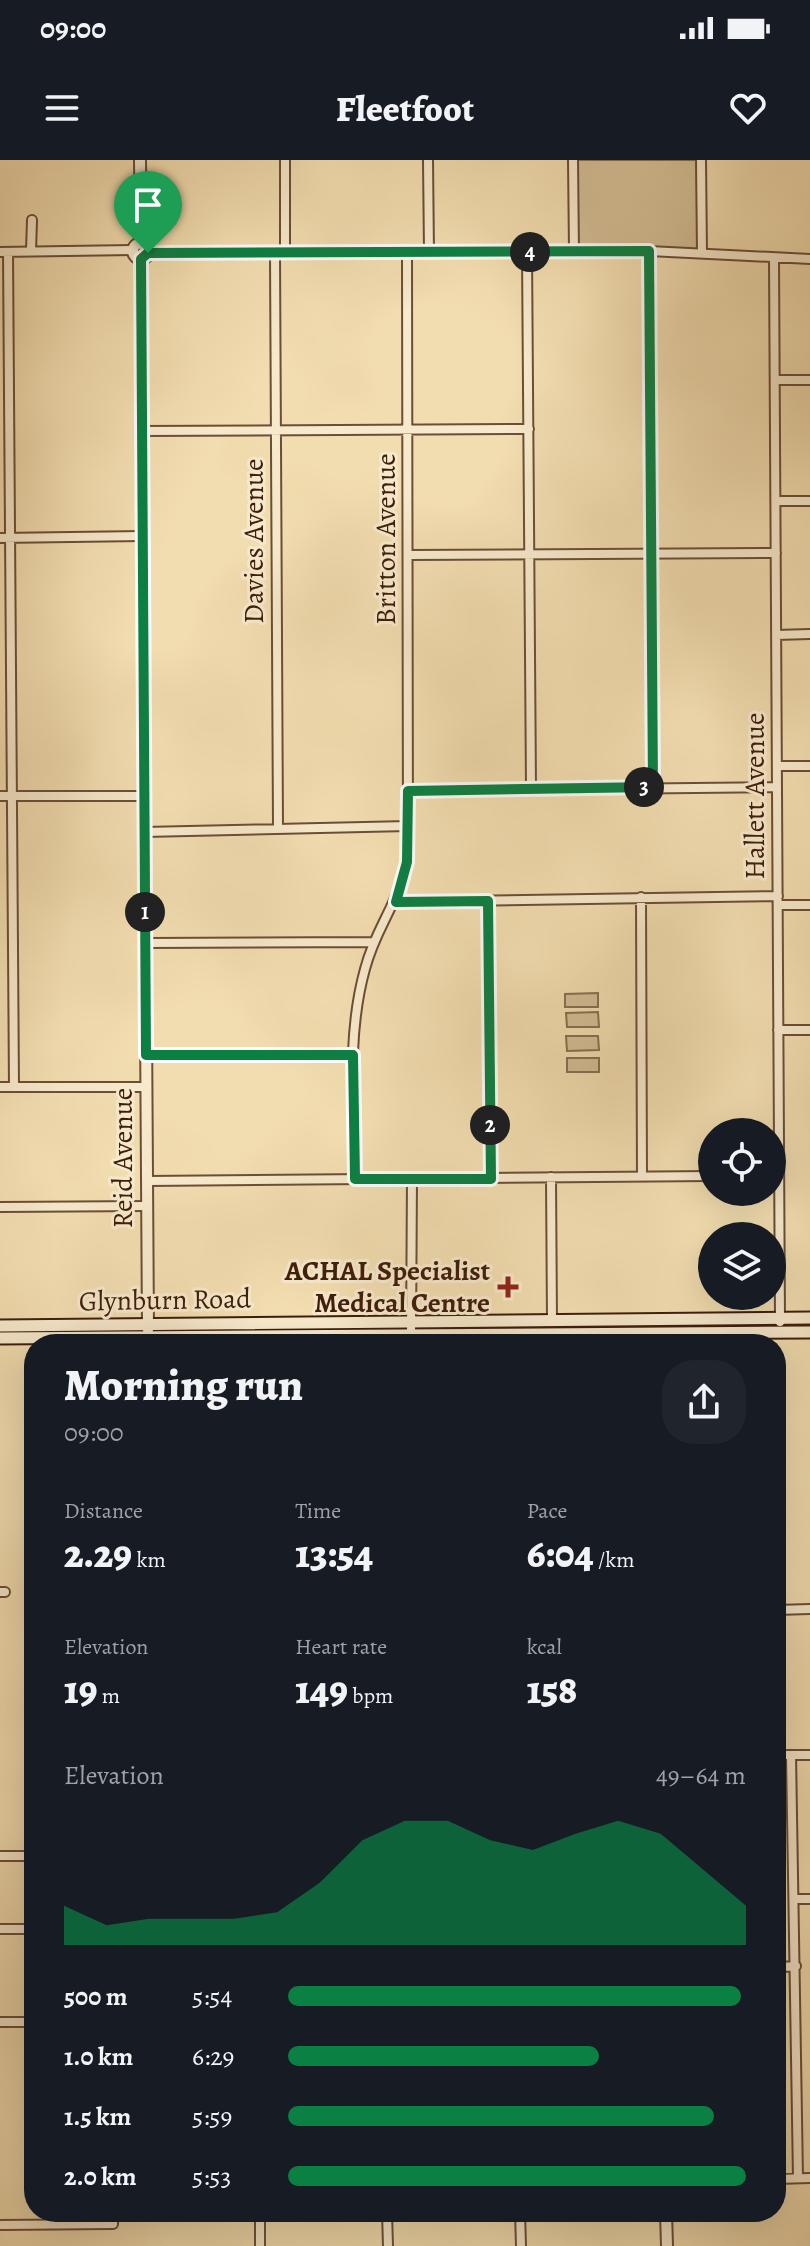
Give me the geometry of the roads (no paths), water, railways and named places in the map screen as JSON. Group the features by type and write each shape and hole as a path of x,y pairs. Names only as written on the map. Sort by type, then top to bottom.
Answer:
{"main road":[{"name":"Glynburn Road","path":"124,1334 243,1323 810,1318"},
{"name":"Glynburn Road","path":"0,1326 105,1334"},
{"name":"Glynburn Road","path":"148,1330 186,1334"},
{"name":"Glynburn Road","path":"759,1334 810,1332"},
{"name":"Glynburn Road","path":"0,1338 24,1337"}],"street":[{"name":"Reid Avenue","path":"140,160 148,1330"},
{"path":"285,160 285,253"},
{"path":"428,160 429,252"},
{"path":"573,160 574,251"},
{"path":"701,160 702,253"},
{"path":"31,251 32,220"},
{"path":"649,251 653,787"},
{"path":"14,1087 12,796 5,538 4,252 275,254 649,251 810,259"},
{"name":"Britton Avenue","path":"355,1179 353,1055 359,994 374,942 396,902 407,862 407,252"},
{"path":"527,252 531,789"},
{"name":"Davies Avenue","path":"275,254 278,828"},
{"name":"Hallett Avenue","path":"774,259 776,1118"},
{"path":"775,380 810,380"},
{"path":"141,431 529,429"},
{"path":"776,501 810,501"},
{"path":"5,538 142,536"},
{"path":"408,555 776,553"},
{"path":"776,635 810,634"},
{"path":"777,766 810,766"},
{"path":"408,791 777,787"},
{"path":"0,796 144,796"},
{"path":"144,832 408,826"},
{"path":"641,897 642,1176"},
{"path":"396,902 641,897 778,901 810,905"},
{"path":"488,901 491,1179"},
{"path":"146,943 374,942"},
{"path":"778,1030 810,1030"},
{"path":"146,1055 353,1055"},
{"path":"0,1087 146,1087"},
{"path":"147,1181 698,1176"},
{"path":"551,1177 552,1321"},
{"path":"411,1334 412,1179"},
{"path":"0,1207 147,1206"},
{"name":"Hallett Avenue","path":"776,1206 780,1333"},
{"path":"656,1319 656,1334"},
{"path":"377,1322 378,1334"},
{"path":"243,1323 243,1334"},
{"path":"786,1610 810,1609"},
{"path":"786,1755 810,1755"},
{"path":"791,1755 798,2178"},
{"path":"0,1856 24,1856"},
{"path":"794,1899 810,1899"},
{"path":"0,1929 24,1929"},
{"path":"786,1966 796,1966"},
{"path":"0,2022 24,2022"},
{"path":"798,2037 810,2037"},
{"path":"786,2179 810,2178"},
{"path":"0,2225 113,2222"},
{"path":"260,2222 260,2246"},
{"path":"387,2222 388,2246"},
{"path":"520,2222 521,2246"},
{"path":"666,2222 667,2246"}],"place":[{"name":"ACHAL Specialist Medical Centre","path":"508,1287"}]}
